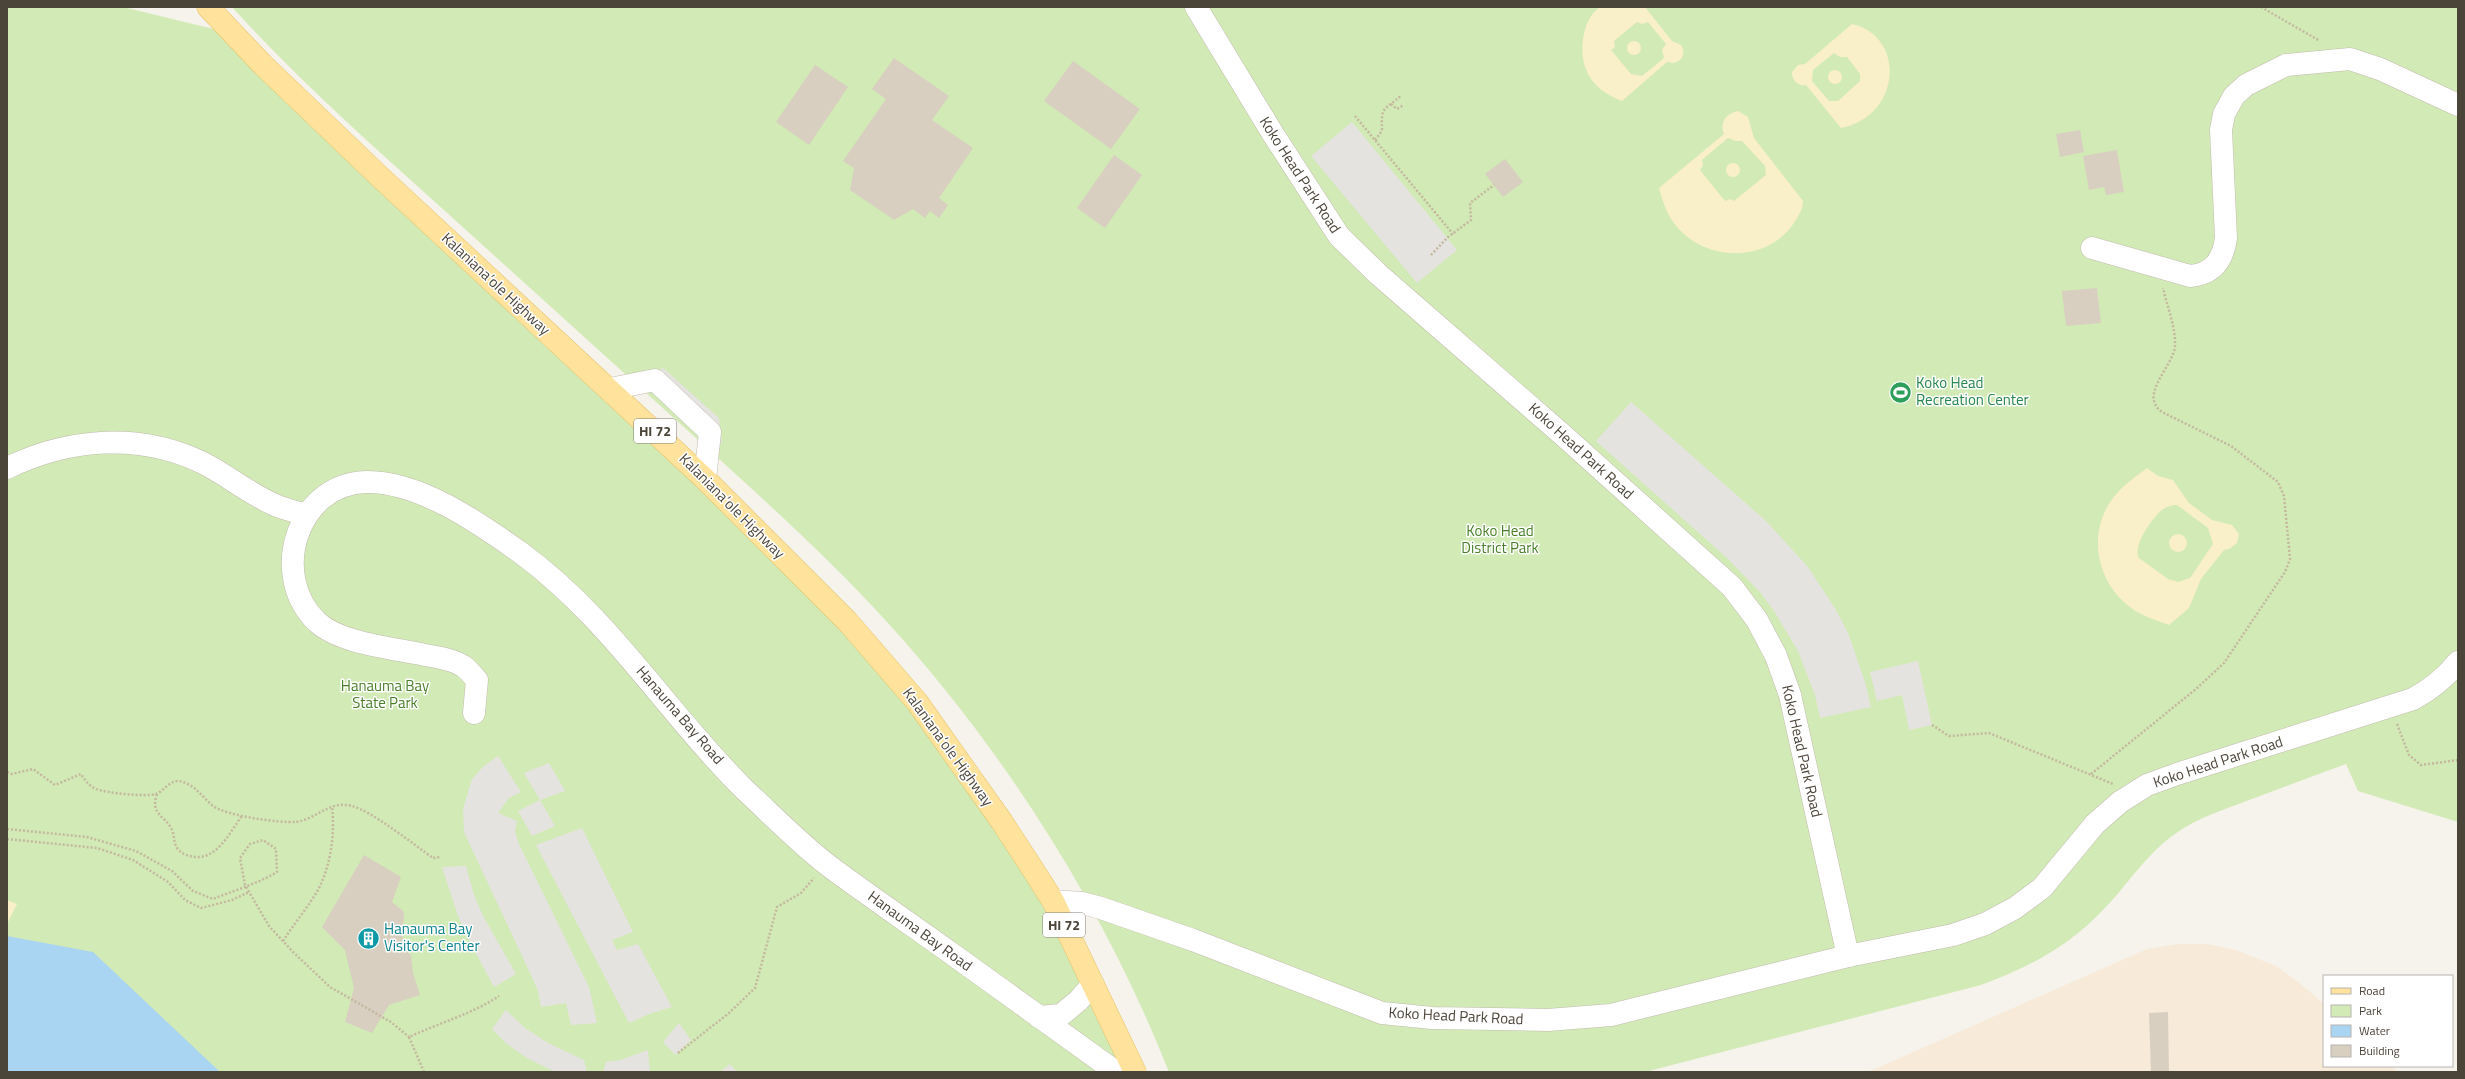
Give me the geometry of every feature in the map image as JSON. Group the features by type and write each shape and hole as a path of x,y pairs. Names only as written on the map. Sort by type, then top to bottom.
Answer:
{"main road":[{"name":"Kalaniana’ole Highway","path":"208,7 262,64 379,176 610,389 705,479 847,621 917,702 1002,822 1053,902 1094,984 1135,1072"}],"lane":[{"name":"Koko Head Park Road","path":"1196,7 1273,134 1339,236 1378,274 1564,436 1732,587 1757,620 1776,656 1790,695 1848,956"},
{"path":"2092,248 2190,276 2196,276 2210,270 2221,259 2226,238 2221,130 2228,104 2246,85 2286,65 2350,59 2380,69 2458,105"},
{"path":"610,389 655,380 710,432 705,479"},
{"path":"7,468 43,452 78,444 114,442 150,446 201,462 279,507 306,515"},
{"name":"Hanauma Bay Road","path":"474,713 477,680 463,666 442,658 363,642 332,632 317,622 301,597 292,568 296,538 306,515 314,505 335,490 353,484 379,483 412,489 483,528 521,553 557,582 590,613 698,739 744,789 826,864 1116,1072"},
{"name":"Koko Head Park Road","path":"1053,902 1077,902 1101,908 1193,940 1373,1010 1421,1018 1548,1020 1611,1015 1848,956 1953,934 2000,917 2042,888 2095,824 2133,793 2172,776 2391,707 2429,691 2458,662"},
{"path":"1039,1017 1061,1015 1078,1001 1094,984"}],"path":[{"path":"2261,7 2323,43"},
{"path":"1375,140 1382,131 1381,115 1402,95"},
{"path":"1391,104 1397,109 1404,105"},
{"path":"1355,116 1453,234"},
{"path":"1430,255 1471,220 1470,203 1494,184"},
{"path":"2091,774 2196,690 2224,662 2288,567 2290,559 2284,496 2278,482 2231,446 2162,412 2155,404 2153,392 2171,362 2175,344 2158,268"},
{"path":"2391,707 2409,755 2420,765 2458,760"},
{"path":"1932,725 1949,736 1989,733 2091,774 2133,793"},
{"path":"7,772 12,774 33,769 55,785 81,774 87,783 96,789 147,796 157,794 174,782 180,781 194,788 213,805 225,812 242,816 296,822 332,806 353,806 364,811 433,858 440,857"},
{"path":"157,794 155,799 158,814 171,827 177,848 184,854 198,858 214,852 242,816"},
{"path":"283,941 318,890 331,854 334,824 332,806"},
{"path":"7,829 87,838 136,851 172,871 193,891 213,899 245,885 259,883 277,872 276,849 263,840 250,844 240,858 245,885 269,926 330,987 391,1022 409,1037 424,1072"},
{"path":"7,839 97,848 133,860 168,882 185,900 201,908 232,900 249,892"},
{"path":"678,1053 729,1013 755,988 777,907 801,893 826,864"},
{"path":"409,1037 442,1021 482,1008 499,996"}],"shaded area":[{"path":"1352,122 1457,250 1417,283 1311,156"},
{"path":"662,367 719,418 722,444 655,380"},
{"path":"1631,402 1766,521 1808,567 1836,610 1848,633 1865,682 1871,707 1820,718 1815,695 1798,651 1774,611 1760,592 1727,558 1596,441"},
{"path":"1918,661 1932,725 1909,730 1902,695 1877,701 1870,672"},
{"path":"498,756 521,792 509,798 498,813 517,821 515,831 518,842 589,987 597,1023 571,1025 566,1003 541,1007 538,991 531,975 464,832 463,809 472,779 484,766"},
{"path":"549,763 565,791 540,800 524,773"},
{"path":"540,800 555,826 532,836 518,811"},
{"path":"582,828 633,932 612,940 617,950 638,944 672,1007 649,1014 629,1023 536,845"},
{"path":"466,866 474,895 483,916 516,974 494,987 458,916 442,867"},
{"path":"2177,944 2207,944 2236,950 2278,967 2323,1003 2323,1067 2392,1067 2398,1072 1868,1072 2147,949"},
{"path":"506,1010 525,1028 548,1043 584,1060 587,1072 555,1072 527,1058 507,1044 492,1029"},
{"path":"679,1023 691,1040 675,1055 663,1042"},
{"path":"648,1050 650,1072 603,1072 606,1062 620,1060"},
{"path":"730,1064 737,1072 720,1072"}],"green space":[{"name":"Hanauma Bay State Park","path":"7,7 123,7 234,34 847,621 1002,822 1135,1072 7,1072"},
{"name":"Koko Head District Park","path":"232,7 2458,7 2458,822 2358,791 2346,764 2220,811 2183,828 2154,851 2089,924 2061,946 2014,972 1981,985 1645,1072 1169,1072 1143,1011 1114,951 1083,892 1048,835 1012,779 973,725 888,623 818,551 770,506 336,112 257,34"}],"sand":[{"path":"1600,7 1645,7 1672,41 1681,45 1683,56 1680,60 1674,63 1667,62 1622,101 1612,96 1603,91 1590,78 1583,60 1582,50 1585,30 1590,17","holes":["1637,22 1642,24 1648,22 1666,44 1662,50 1664,58 1642,76 1631,74 1611,50 1615,47 1614,41"]},
{"path":"1852,24 1870,31 1882,44 1888,59 1890,76 1886,93 1876,108 1861,121 1841,128 1806,85 1800,85 1794,80 1792,72 1798,65 1805,64","holes":["1834,53 1840,57 1847,57 1860,74 1860,81 1838,101 1829,101 1812,81 1813,70"]},
{"path":"1631,41 1637,41 1641,45 1641,51 1637,55 1631,55 1627,51 1627,45"},
{"path":"1832,70 1838,70 1842,74 1842,80 1838,84 1832,84 1828,80 1828,74"},
{"path":"1738,111 1748,117 1754,138 1803,201 1799,215 1782,236 1769,245 1753,251 1737,253 1720,252 1704,247 1690,239 1677,227 1671,218 1664,204 1659,188 1724,134 1723,122 1727,116","holes":["1728,138 1736,141 1742,141 1765,166 1766,175 1734,201 1730,199 1725,201 1700,170 1703,165 1702,160"]},
{"path":"1730,163 1736,163 1740,167 1740,173 1736,177 1730,177 1726,173 1726,167"},
{"path":"2147,468 2158,476 2173,480 2189,503 2212,520 2232,525 2239,534 2237,543 2229,549 2224,550 2201,579 2189,608 2169,625 2139,613 2118,597 2109,584 2099,556 2098,541 2100,526 2105,511 2120,490","holes":["2177,505 2208,528 2213,544 2190,578 2178,582 2168,579 2139,558 2138,546 2144,532 2158,514 2167,507"]},
{"path":"2178,534 2184,537 2187,543 2184,549 2178,552 2172,549 2169,543 2172,537"},
{"path":"7,900 17,904 7,924"}],"water":[{"path":"7,936 93,952 220,1072 7,1072"}],"building":[{"path":"894,58 949,96 932,120 973,148 939,198 948,205 939,218 930,211 925,218 913,209 894,220 850,190 854,168 843,161 886,99 872,89"},
{"path":"1073,61 1140,109 1111,149 1044,101"},
{"path":"815,65 848,87 809,145 776,122"},
{"path":"2080,130 2084,152 2060,157 2056,134"},
{"path":"2117,150 2124,192 2106,195 2104,187 2089,190 2083,156"},
{"path":"1114,155 1142,175 1105,228 1077,208"},
{"path":"1505,159 1523,182 1503,197 1485,174"},
{"path":"2097,288 2101,323 2066,326 2062,291"},
{"name":"Hanauma Bay Visitor's Center","path":"364,855 401,877 392,902 404,912 402,948 411,955 413,973 420,995 389,1005 372,1033 345,1022 354,988 345,950 322,927"},
{"path":"2168,1012 2169,1072 2151,1072 2149,1013"}],"place":[{"name":"Koko Head Recreation Center","path":"1901,392"},
{"name":"Hanauma Bay Visitor's Center","path":"368,938"}]}
